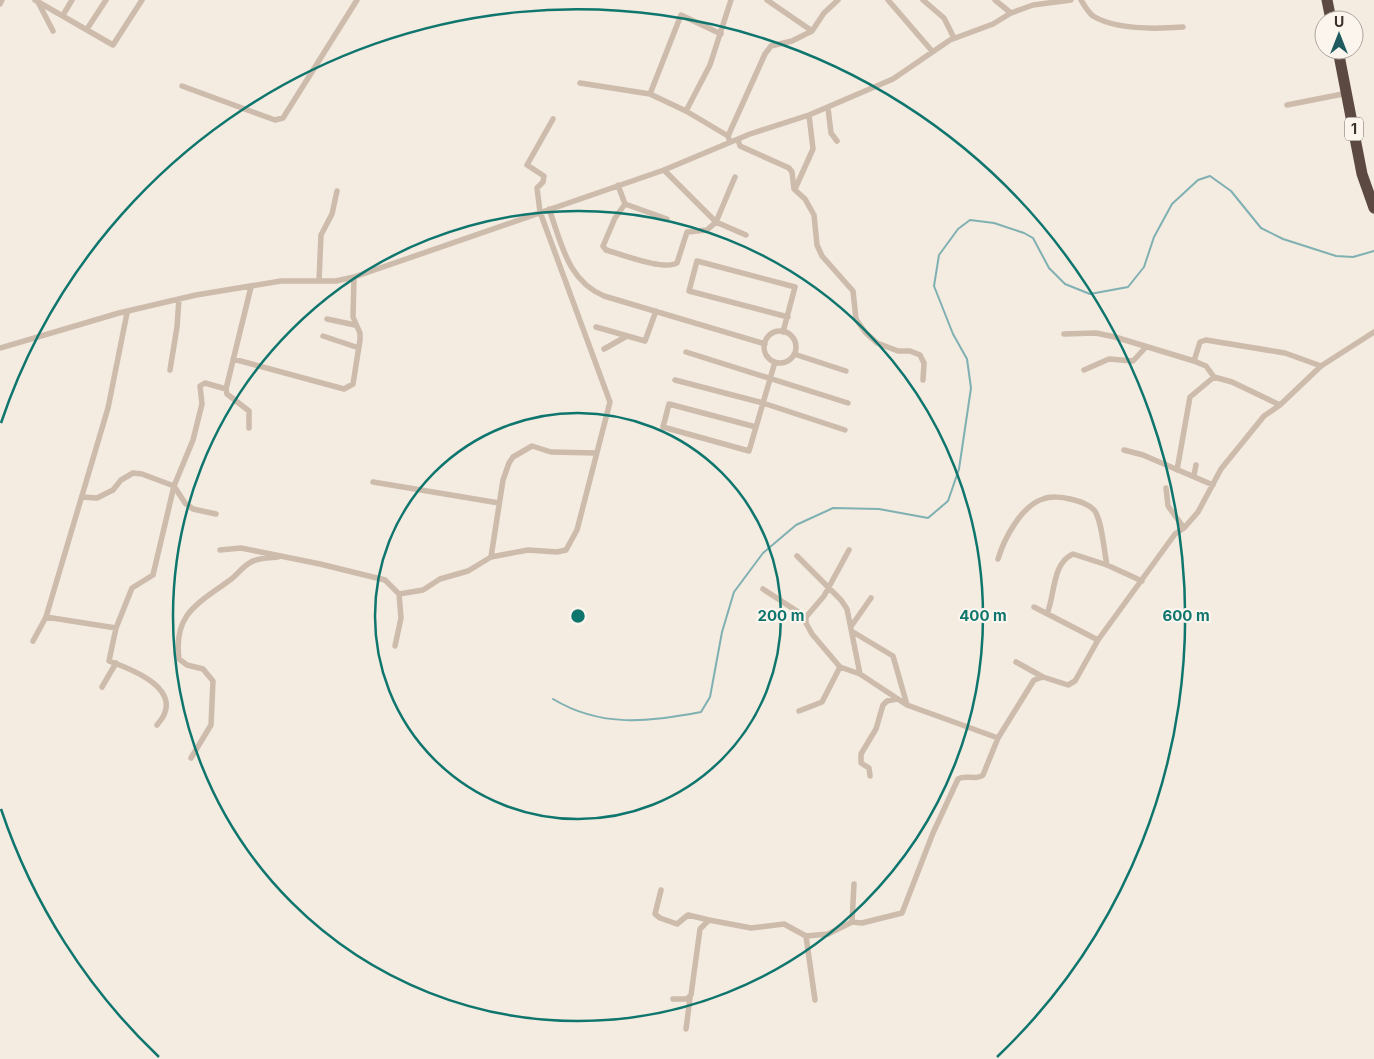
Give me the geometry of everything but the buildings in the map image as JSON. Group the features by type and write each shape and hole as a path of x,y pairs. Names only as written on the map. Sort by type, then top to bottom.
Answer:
{"highway":[{"name":"1","path":"1340,60 1362,174 1374,208"}],"street":[{"path":"0,4 2,0"},
{"path":"37,0 112,45 116,44 142,0"},
{"path":"37,0 53,31"},
{"path":"63,15 72,0"},
{"path":"88,29 106,0"},
{"path":"182,86 275,120 283,118 357,0"},
{"path":"686,111 710,65 731,0"},
{"path":"767,0 812,31"},
{"path":"728,136 765,54 771,46 792,41 812,31 824,13 838,0"},
{"path":"888,0 932,51"},
{"path":"923,0 944,18 954,38"},
{"path":"995,0 1011,13"},
{"path":"0,348 179,299 281,281 319,281 354,277 549,208 664,170 750,134 828,108 893,79 954,38 993,24 1011,13 1033,5 1071,0"},
{"path":"1081,0 1091,15 1109,23 1157,29 1183,27"},
{"path":"650,94 681,15 721,34"},
{"path":"580,83 650,94 686,111 728,136 731,142"},
{"path":"1286,105 1348,93"},
{"path":"828,108 831,133 836,141"},
{"path":"794,190 813,149 809,115"},
{"path":"399,594 423,590 440,579 468,571 491,557 528,550 557,552 566,550 573,542 580,522 610,402 540,212 537,188 544,176 529,168 527,161 553,119"},
{"path":"738,140 740,146 788,168 792,172 794,190 805,198 814,215 818,245 822,256 853,291 856,319 877,343 898,352 910,352 920,355 924,363 923,380"},
{"path":"664,170 716,222 746,235"},
{"path":"618,185 624,204 612,224 603,246 606,250 660,264 677,262 687,232 707,230 716,222 735,177"},
{"path":"319,281 320,239 332,214 338,191"},
{"path":"624,204 668,219"},
{"path":"549,208 568,260 579,279 589,290 765,344"},
{"path":"784,332 788,317 796,287 697,261 689,291 788,317"},
{"path":"234,358 344,389 353,384 360,333 355,325 354,277"},
{"path":"249,428 249,411 227,394 226,389 251,287"},
{"path":"170,370 177,328 179,299"},
{"path":"596,327 645,341 656,311"},
{"path":"33,641 46,616 108,408 127,313"},
{"path":"327,319 355,325"},
{"path":"784,332 794,340 794,354 787,362 775,362 766,355 765,344 773,333 784,332"},
{"path":"1016,662 1043,677 1062,684 1072,684 1098,640 1175,534 1184,528 1198,512 1222,469 1248,433 1264,416 1280,405 1321,366 1374,332"},
{"path":"1064,334 1096,333 1194,361 1206,366 1214,377 1232,382 1280,405"},
{"path":"323,336 359,348"},
{"path":"604,349 627,336"},
{"path":"1194,361 1200,342 1206,340 1285,353 1321,366"},
{"path":"1084,370 1109,359 1133,361 1146,347"},
{"path":"686,352 848,403"},
{"path":"794,354 846,371"},
{"path":"756,427 669,404 663,427 749,451 775,362"},
{"path":"1177,470 1190,397 1214,377"},
{"path":"675,380 763,404 845,430"},
{"path":"157,725 166,716 166,700 163,692 138,672 109,661 116,628 132,588 152,575 174,486 193,440 202,404 200,386 205,383 226,389"},
{"path":"491,557 499,503 509,463 513,457 532,446 551,452 596,453"},
{"path":"1124,450 1144,455 1177,470 1194,475 1213,485"},
{"path":"1194,475 1196,465"},
{"path":"82,497 97,498 114,490 122,480 133,473 142,474 174,486 185,503 193,509 216,514"},
{"path":"372,482 499,503"},
{"path":"1166,488 1168,506 1184,528"},
{"path":"998,559 1002,548 1031,506 1043,498 1062,497 1082,501 1094,510 1100,522 1103,552 1107,565"},
{"path":"220,550 241,548 385,580 399,594 401,618 395,646"},
{"path":"806,616 813,611 830,588 849,550"},
{"path":"1048,614 1053,600 1054,585 1065,559 1073,554 1107,565 1142,581"},
{"path":"191,758 211,725 213,681 203,668 187,665 179,659 178,641 185,616 199,600 231,580 251,561 282,556"},
{"path":"797,556 830,588 847,609 852,625 860,674"},
{"path":"763,589 806,616"},
{"path":"852,625 871,598"},
{"path":"1034,607 1098,640"},
{"path":"46,616 116,628"},
{"path":"806,616 806,623 812,634 840,667 860,674 907,705 998,738"},
{"path":"853,632 893,656 907,705"},
{"path":"102,687 116,663"},
{"path":"799,711 822,702 840,667"},
{"path":"661,890 655,914 660,918 677,924 685,916 692,914 709,920 751,928 784,924 806,936 828,934 852,922 873,921 899,915 904,911 924,856 958,779 964,777 979,778 983,775 998,738 1033,681 1043,677"},
{"path":"870,776 869,768 861,763 861,754 876,730 883,705 887,701 897,699"},
{"path":"852,922 854,884"},
{"path":"686,1029 700,929 709,920"},
{"path":"806,936 815,1000"},
{"path":"672,999 690,998"}],"waterway":[{"path":"553,699 589,715 626,720 663,718 701,712 710,697 722,632 734,592 763,553 796,525 833,508 879,509 928,518 948,501 959,469 971,388 967,359 953,334 934,286 939,255 958,229 970,220 994,223 1033,238 1049,268 1065,284 1090,294 1128,287 1144,267 1154,237 1172,204 1198,180 1210,176 1231,191 1261,228 1283,239 1336,256 1353,257 1374,251"}]}
